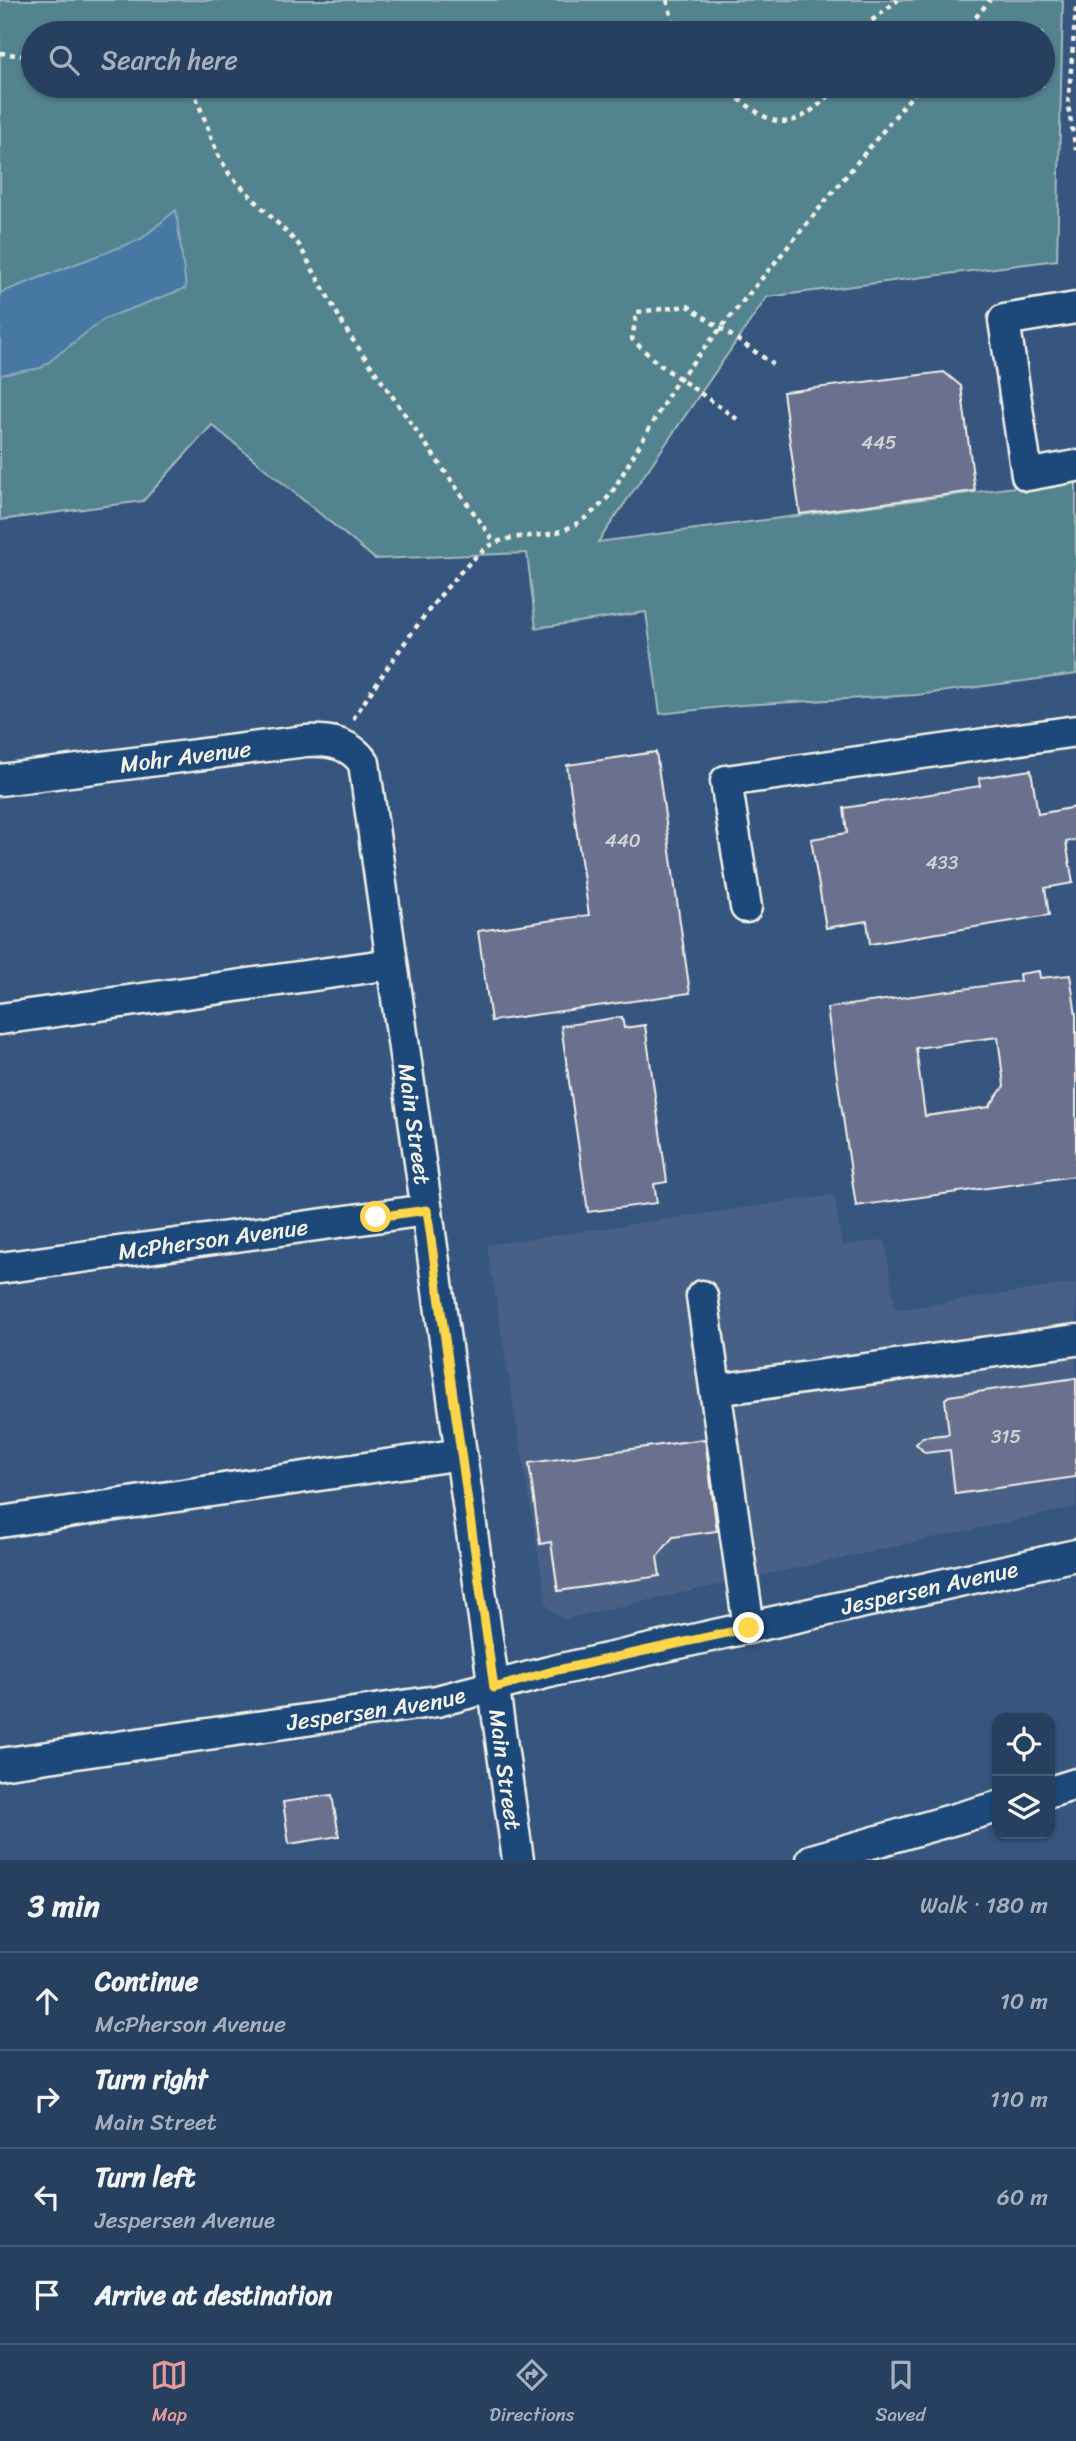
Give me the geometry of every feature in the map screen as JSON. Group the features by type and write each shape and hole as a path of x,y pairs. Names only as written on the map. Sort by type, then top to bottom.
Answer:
{"street":[{"path":"1076,308 1004,320 1027,475 1076,466"},
{"path":"746,907 726,780 1076,731"},
{"name":"Mohr Avenue","path":"0,780 306,741 337,743"},
{"name":"Main Street","path":"337,743 356,753 364,763 518,1860"},
{"path":"0,1019 392,964"},
{"name":"McPherson Avenue","path":"0,1268 427,1210"},
{"path":"702,1296 749,1628"},
{"path":"716,1390 1076,1340"},
{"path":"0,1522 461,1454"},
{"name":"Jespersen Avenue","path":"0,1764 437,1701 553,1671 1076,1555"},
{"path":"1055,1790 1076,1784"},
{"path":"812,1860 992,1808"}],"path":[{"path":"667,0 673,21"},
{"path":"871,21 898,0"},
{"path":"973,21 990,0"},
{"path":"1076,8 1068,106 1076,150"},
{"path":"0,53 21,56"},
{"path":"196,98 218,155 230,175 299,245 348,333 495,543"},
{"path":"738,98 757,113 782,124 804,117 825,98"},
{"path":"337,743 384,671 457,577 495,543 568,528 601,505 680,379 910,98"},
{"path":"737,419 680,379 632,339 637,312 688,306 773,364"}],"shaded area":[{"path":"176,210 186,288 104,319 41,368 0,375 0,293 141,239"},
{"path":"834,1195 842,1246 885,1240 895,1310 1076,1283 1076,1507 563,1619 547,1606 487,1245"}],"green space":[{"path":"0,0 1063,0 1057,260 767,297 598,542 1076,479 1076,674 917,695 741,705 660,714 646,612 536,628 527,553 375,559 212,425 143,501 0,520"}],"building":[{"path":"944,372 961,386 975,491 800,514 783,392"},
{"path":"656,752 690,993 491,1021 478,931 589,915 567,765"},
{"path":"1031,770 1038,814 1076,807 1076,840 1066,842 1073,883 1045,888 1049,915 870,944 867,921 826,928 811,839 847,833 844,808 980,786 979,778"},
{"path":"1039,971 1040,978 1070,975 1076,1015 1076,1176 856,1206 827,1008 1020,981 1019,974","holes":["998,1037 1004,1086 989,1107 925,1116 916,1048"]},
{"path":"622,1017 624,1028 645,1025 667,1182 654,1184 657,1203 588,1212 561,1026"},
{"path":"1076,1378 1076,1477 955,1494 950,1450 925,1453 916,1444 923,1437 949,1434 945,1399 949,1396"},
{"path":"705,1439 717,1531 673,1537 657,1557 660,1576 558,1591 551,1542 540,1544 529,1463"},
{"path":"332,1795 339,1836 289,1844 283,1802"}],"route":[{"path":"376,1217 427,1210 494,1688 553,1671 749,1628"}]}
